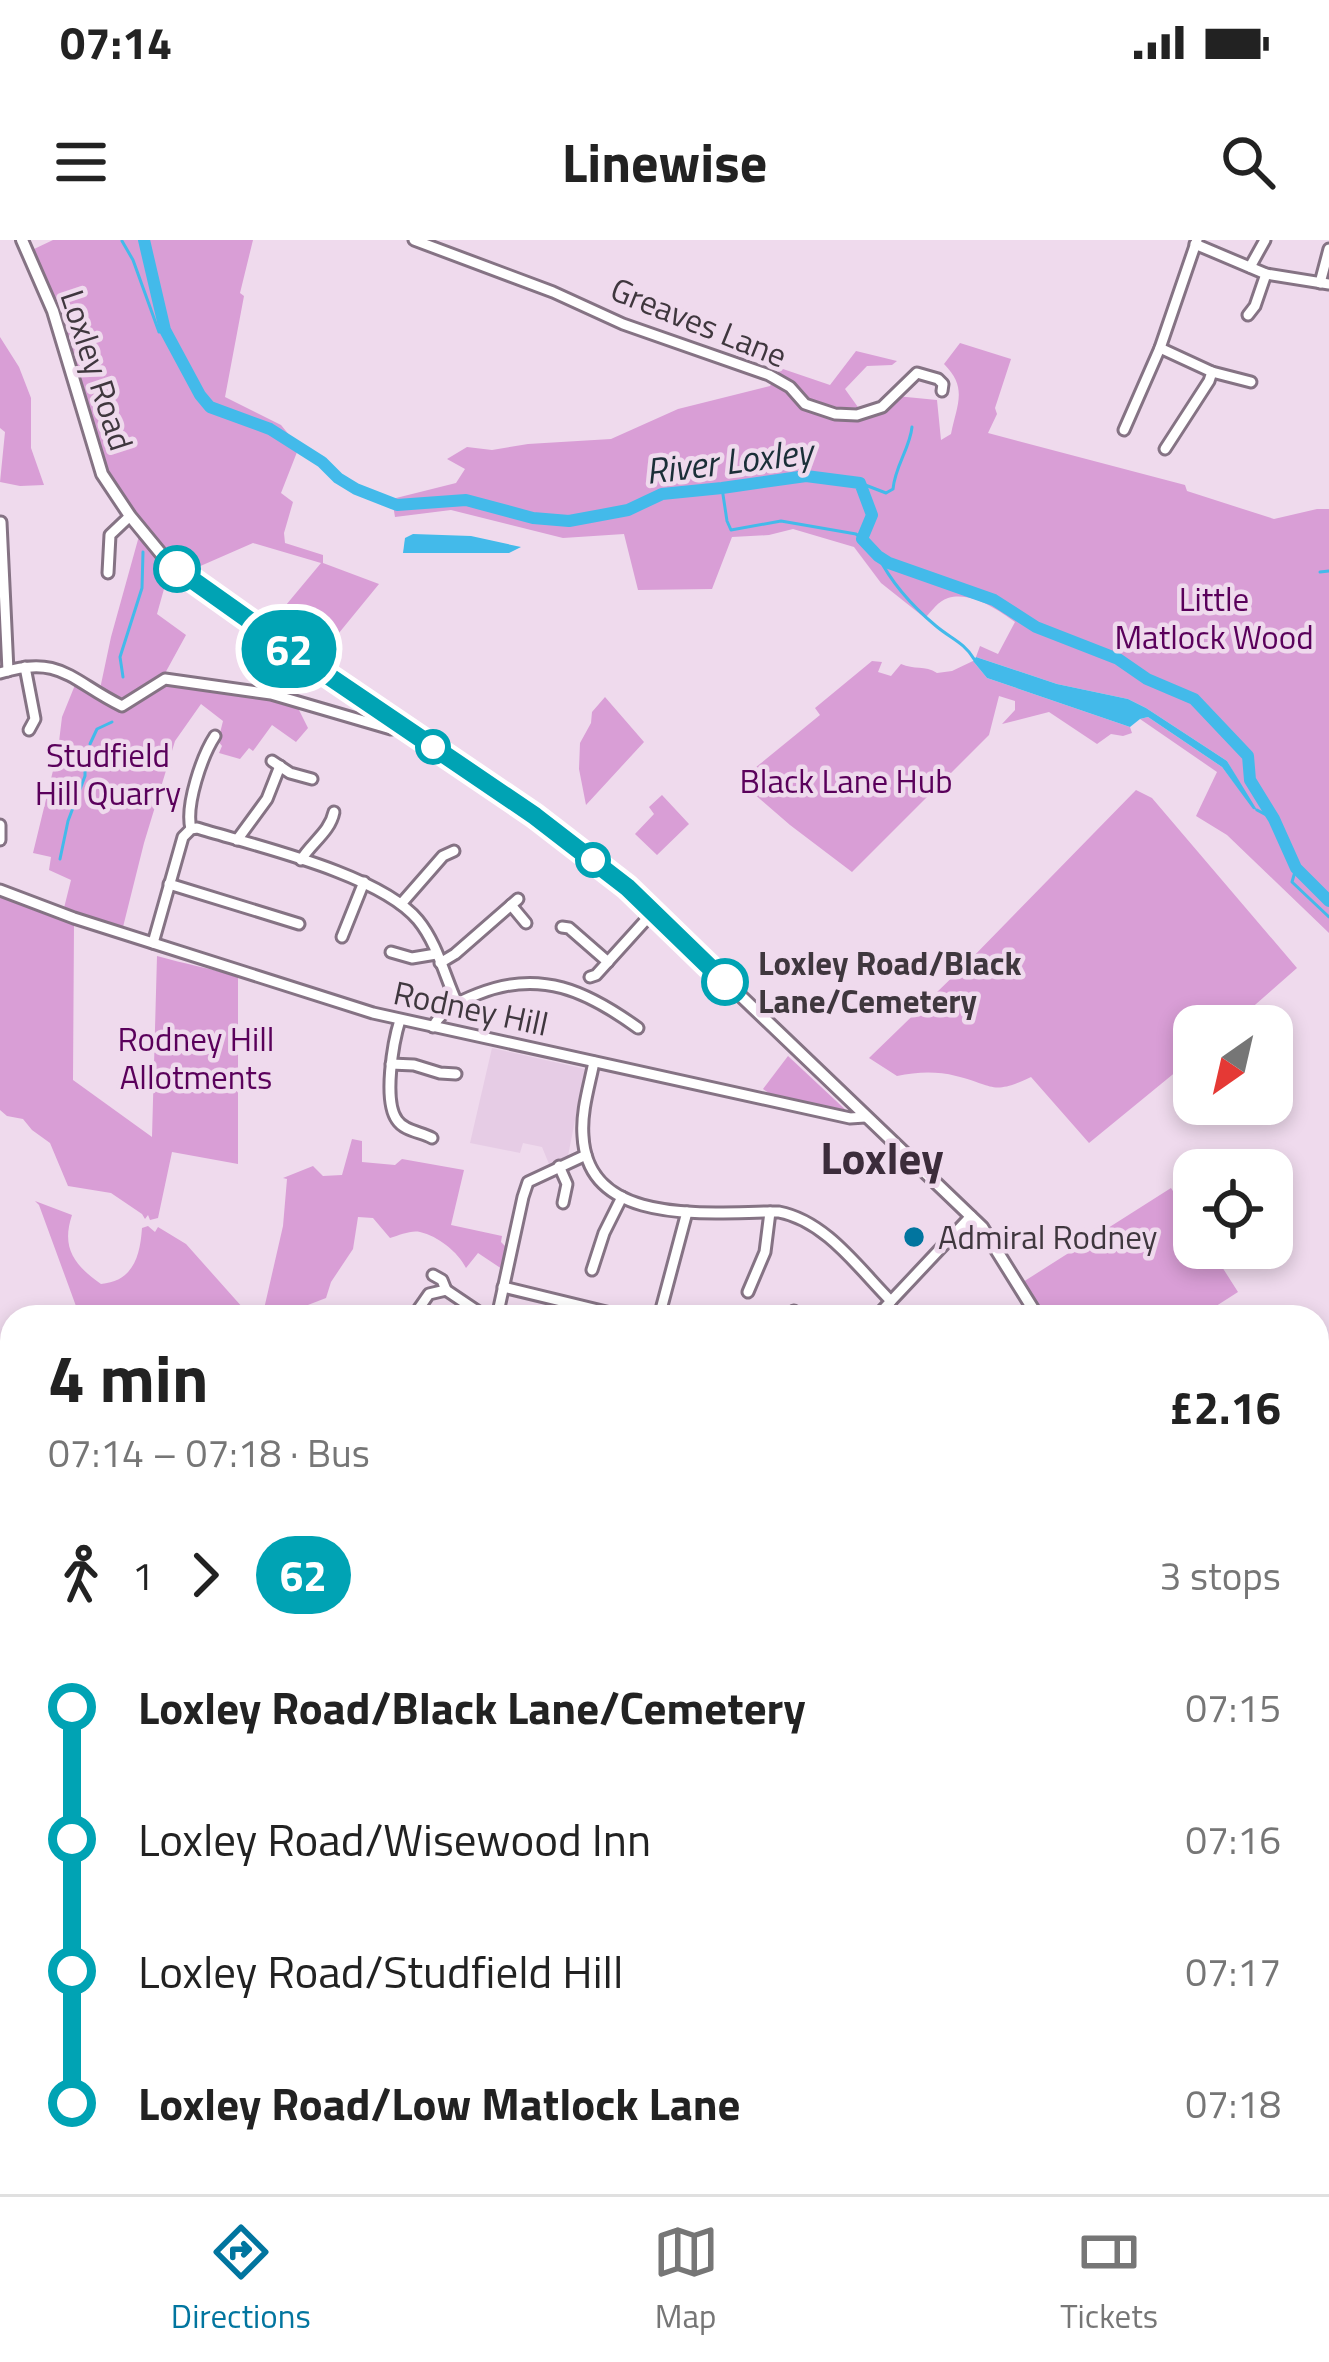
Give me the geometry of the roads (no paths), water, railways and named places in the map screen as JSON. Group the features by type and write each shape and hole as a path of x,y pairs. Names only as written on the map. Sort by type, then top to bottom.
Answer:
{"main road":[{"name":"Loxley Road","path":"22,240 53,311 102,474 167,561 535,816 627,887 971,1216 992,1240 1031,1305"}],"street":[{"name":"Greaves Lane","path":"414,240 553,292 623,325 769,374 805,404 836,414 857,416 882,407 917,374 938,379 942,391"},
{"path":"1250,267 1265,240"},
{"path":"1124,430 1160,348 1196,242 1266,274 1325,284 1329,249"},
{"path":"1248,315 1266,274"},
{"path":"1160,348 1212,372 1251,382"},
{"path":"1166,449 1212,372"},
{"path":"108,573 110,535 130,516"},
{"path":"1,522 4,672 52,667 122,706 165,679 271,694 391,728 404,727"},
{"path":"25,667 34,712 29,730"},
{"path":"191,829 189,811 214,742"},
{"path":"237,840 267,799 276,764 311,779"},
{"path":"301,860 331,823 334,812"},
{"path":"0,825 0,840"},
{"path":"191,829 364,882 401,904 423,926 458,1003"},
{"path":"153,943 183,837 191,829"},
{"path":"401,904 443,856 454,851"},
{"path":"342,937 364,882"},
{"path":"169,884 298,924"},
{"name":"Rodney Hill","path":"0,890 74,918 400,1020 850,1118 865,1117"},
{"path":"391,952 438,959 455,954 514,902 526,923"},
{"path":"590,977 653,911"},
{"path":"562,927 608,962"},
{"path":"433,1027 458,1003 507,985 549,985 596,999 638,1028"},
{"path":"400,1020 392,1064 395,1118 404,1127 432,1138"},
{"path":"594,1062 584,1116 586,1155 604,1184 647,1208 788,1214 815,1226 891,1301"},
{"path":"392,1064 456,1074"},
{"path":"499,1305 525,1187 536,1176 586,1155"},
{"path":"559,1166 567,1184 563,1203"},
{"path":"592,1270 622,1197"},
{"path":"748,1292 765,1252 770,1212"},
{"path":"665,1305 687,1213"},
{"path":"887,1305 971,1216"},
{"path":"434,1275 468,1305"},
{"path":"503,1287 566,1305"},
{"path":"421,1305 429,1294 446,1290"}],"water":[{"path":"413,534 471,536 521,547 509,553 403,553 405,538"},
{"path":"976,657 1146,708 1227,761 1257,810 1222,767 1148,717 1130,727 987,678 973,661"}],"waterway":[{"name":"River Loxley","path":"144,240 165,330 210,407 270,429 356,489 397,505 466,500 533,518 569,521 628,510 662,494 806,476 860,483 872,515 862,539 878,556 994,600 1036,627 1118,659 1147,679 1194,699 1248,756 1250,780 1296,868 1329,901"},
{"path":"122,241 159,332 165,330"},
{"path":"860,483 886,493 893,489 912,427"},
{"path":"722,488 731,530 781,521 862,539"},
{"path":"123,677 120,657 142,588 143,552"},
{"path":"878,556 911,602 974,659"},
{"path":"1320,572 1329,571"},
{"path":"90,744 97,729 112,722"},
{"path":"60,859 85,776 85,759"},
{"path":"1257,810 1274,819"},
{"path":"1296,868 1292,882 1329,917"}],"place":[{"name":"Loxley Road/Black Lane/Cemetery","path":"725,982"},
{"name":"Admiral Rodney","path":"914,1237"}],"district":[{"name":"Loxley","path":"882,1158"}],"park label":[{"name":"Little Matlock Wood","path":"1214,618"},
{"name":"Studfield Hill Quarry","path":"108,774"},
{"name":"Black Lane Hub","path":"846,781"},
{"name":"Rodney Hill Allotments","path":"196,1058"}]}
